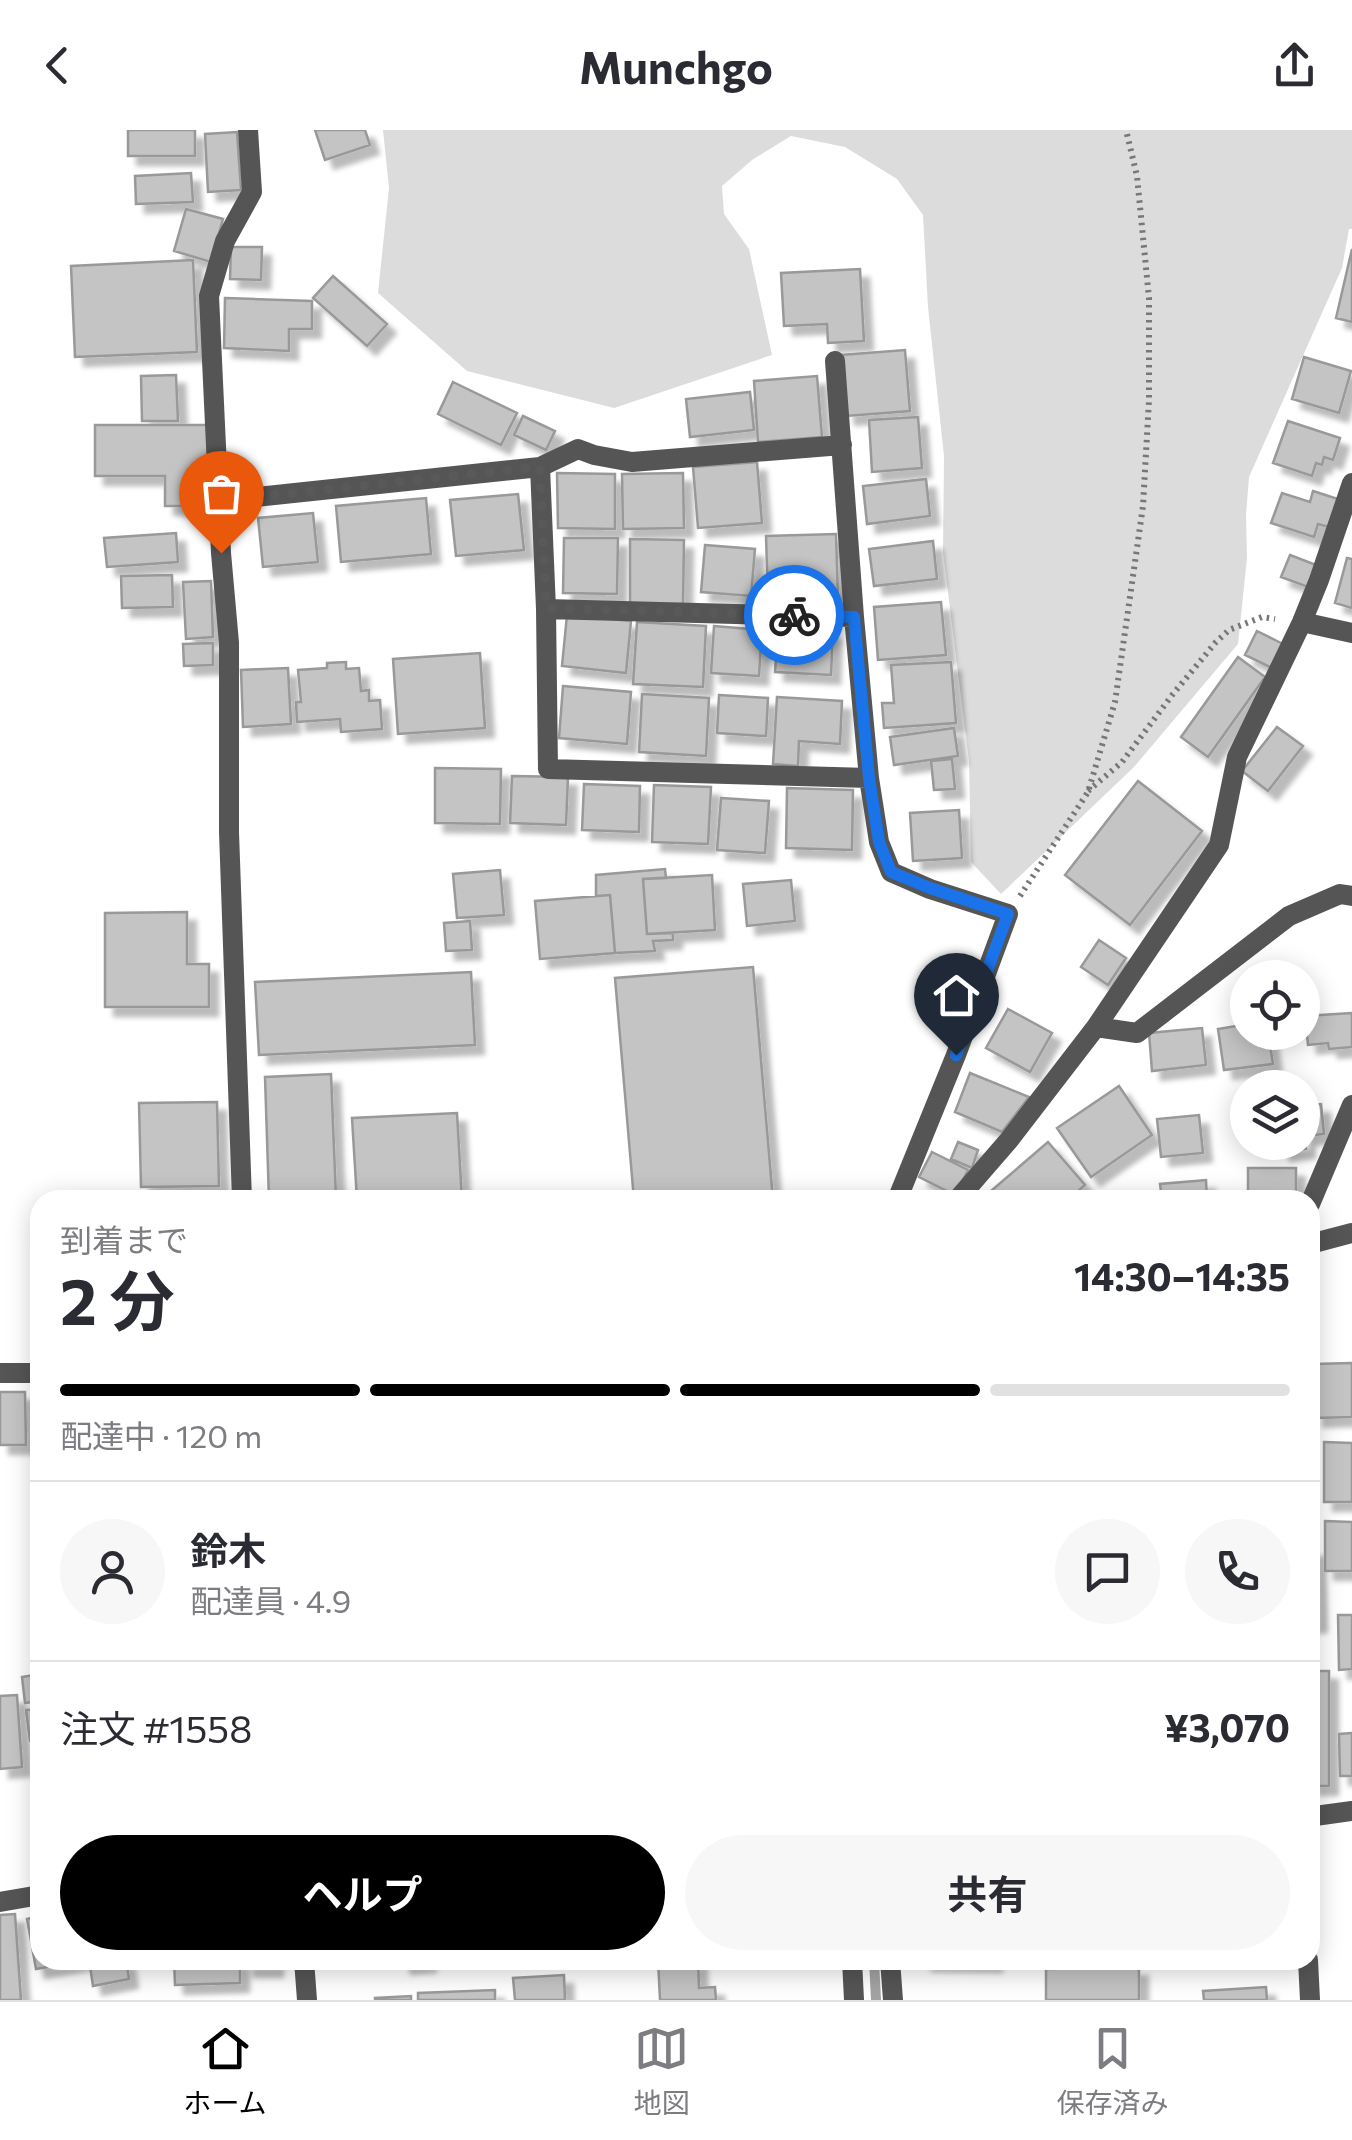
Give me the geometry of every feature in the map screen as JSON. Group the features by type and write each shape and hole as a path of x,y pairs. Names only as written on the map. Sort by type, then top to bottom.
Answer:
{"street":[{"path":"242,1190 229,832 229,642 209,296 225,240 252,192 248,130"},
{"path":"836,362 854,617 879,842 891,872 1008,914 901,1190"},
{"path":"219,501 540,467 578,449 632,462 842,445"},
{"path":"540,467 548,768 869,778"},
{"path":"965,1190 1009,1140 1096,1027 1220,845 1237,757 1302,622 1352,484"},
{"path":"546,608 854,617"},
{"path":"1302,622 1352,634"},
{"path":"1096,1027 1137,1033 1288,916 1340,894 1352,896"},
{"path":"1316,1190 1352,1105"},
{"path":"1320,1242 1352,1234"},
{"path":"0,1373 30,1373"},
{"path":"1320,1815 1352,1811"},
{"path":"0,1902 30,1898"},
{"path":"304,1970 306,2000"},
{"path":"852,1970 854,2000"},
{"path":"891,1970 893,2000"},
{"path":"1308,1970 1310,2000"}],"path":[{"path":"1088,792 1115,702 1144,506 1149,298 1137,176 1126,130"},
{"path":"1008,914 1088,792 1122,762 1173,694 1229,630 1262,617 1302,622"}],"shaded area":[{"path":"383,130 1352,130 1352,229 1342,268 1249,477 1247,558 1238,644 1134,767 1001,894 971,862 969,761 943,552 944,456 928,307 923,215 897,179 845,147 791,136 752,160 722,186 724,214 749,249 772,355 614,408 467,371 378,293 389,188"}],"building":[{"path":"128,130 195,130 195,156 128,156"},
{"path":"315,130 365,130 370,145 325,160"},
{"path":"237,132 241,190 208,192 205,134"},
{"path":"191,173 193,202 136,204 135,176"},
{"path":"186,209 223,219 211,262 174,251"},
{"path":"231,247 262,247 261,280 230,279"},
{"path":"1352,249 1352,322 1336,318"},
{"path":"193,260 197,352 75,357 71,266"},
{"path":"860,269 864,341 828,343 827,324 784,326 781,273"},
{"path":"333,276 387,324 367,346 313,298"},
{"path":"225,298 312,301 312,329 289,329 289,351 224,348"},
{"path":"905,350 910,411 846,416 841,355"},
{"path":"1304,357 1351,371 1339,413 1292,399"},
{"path":"176,375 178,421 142,421 141,376"},
{"path":"817,376 822,437 758,442 754,381"},
{"path":"453,382 517,413 501,445 438,414"},
{"path":"750,392 754,430 690,437 686,399"},
{"path":"523,416 555,431 546,450 514,435"},
{"path":"918,417 922,468 872,472 869,420"},
{"path":"1288,421 1340,438 1333,460 1324,457 1322,465 1316,463 1312,476 1273,463"},
{"path":"95,425 210,425 210,506 165,506 165,476 95,476"},
{"path":"757,462 762,523 698,528 693,467"},
{"path":"557,473 615,474 615,529 558,528"},
{"path":"683,473 684,528 623,529 622,474"},
{"path":"926,479 930,516 867,524 863,486"},
{"path":"1313,491 1338,499 1329,527 1318,524 1314,537 1271,523 1282,493 1310,502"},
{"path":"518,494 524,550 456,556 450,500"},
{"path":"426,498 431,554 341,562 336,506"},
{"path":"313,513 318,562 263,567 258,518"},
{"path":"176,533 178,562 107,567 104,538"},
{"path":"836,534 838,597 768,600 766,536"},
{"path":"564,538 618,538 617,594 563,593"},
{"path":"630,539 684,540 683,604 630,604"},
{"path":"933,541 937,579 874,586 869,549"},
{"path":"705,545 755,549 751,596 701,592"},
{"path":"1290,555 1316,565 1308,587 1281,577"},
{"path":"1347,558 1352,559 1352,608 1335,603"},
{"path":"172,575 173,607 122,608 121,576"},
{"path":"211,581 213,637 186,639 183,582"},
{"path":"941,602 946,655 878,660 874,607"},
{"path":"567,615 631,621 626,673 562,666"},
{"path":"637,622 706,626 703,687 633,684"},
{"path":"714,626 762,630 759,676 711,673"},
{"path":"778,627 833,631 831,675 775,672"},
{"path":"1257,631 1283,644 1272,668 1245,655"},
{"path":"213,643 213,665 184,666 183,644"},
{"path":"480,653 485,728 398,734 393,659"},
{"path":"1238,657 1265,677 1208,757 1181,737"},
{"path":"346,662 346,669 359,668 361,691 369,690 369,701 380,700 382,729 341,732 340,719 297,722 296,702 301,702 298,670"},
{"path":"951,662 956,723 884,728 882,703 894,703 891,665"},
{"path":"288,668 291,724 243,727 241,670"},
{"path":"563,686 631,692 627,744 559,738"},
{"path":"642,694 709,698 706,756 639,752"},
{"path":"719,695 768,698 766,736 717,733"},
{"path":"777,697 842,701 840,744 799,741 798,766 773,764"},
{"path":"1277,727 1303,746 1268,791 1242,771"},
{"path":"954,728 958,756 894,765 890,737"},
{"path":"952,759 955,789 934,790 931,761"},
{"path":"435,768 501,769 500,824 435,823"},
{"path":"512,776 568,777 566,825 510,823"},
{"path":"1138,781 1202,831 1130,925 1065,875"},
{"path":"584,784 640,786 639,832 582,830"},
{"path":"654,785 711,787 708,844 652,842"},
{"path":"787,788 853,790 852,850 786,848"},
{"path":"721,798 769,801 765,853 717,850"},
{"path":"959,810 962,858 913,861 910,813"},
{"path":"665,869 666,878 643,879 647,934 673,933 673,940 653,941 655,951 615,953 610,895 596,896 596,875"},
{"path":"500,870 504,915 457,918 453,874"},
{"path":"712,875 715,930 647,934 643,879"},
{"path":"791,880 795,921 747,926 743,884"},
{"path":"610,895 615,953 540,959 535,901"},
{"path":"187,912 187,964 209,964 209,1007 105,1007 105,913"},
{"path":"470,921 472,950 446,951 444,923"},
{"path":"1099,940 1126,958 1108,985 1081,967"},
{"path":"753,967 772,1190 633,1190 615,978"},
{"path":"471,972 475,1045 259,1055 255,982"},
{"path":"1008,1009 1052,1033 1030,1072 986,1048"},
{"path":"1352,1013 1352,1047 1329,1049 1328,1043 1320,1044 1320,1015"},
{"path":"1230,1027 1230,1050 1271,1050 1273,1064 1224,1070 1218,1029"},
{"path":"1202,1028 1206,1065 1152,1071 1149,1033"},
{"path":"970,1073 1029,1097 1002,1132 955,1112"},
{"path":"331,1074 336,1190 269,1190 265,1077"},
{"path":"1119,1086 1152,1135 1091,1177 1057,1128"},
{"path":"217,1102 219,1186 141,1187 139,1103"},
{"path":"1320,1104 1324,1134 1320,1134"},
{"path":"457,1113 461,1190 356,1190 352,1118"},
{"path":"1199,1115 1203,1153 1161,1157 1157,1119"},
{"path":"958,1142 978,1150 972,1168 951,1159"},
{"path":"1048,1142 1085,1185 1079,1190 992,1190"},
{"path":"932,1152 968,1170 958,1190 945,1190 919,1177"},
{"path":"1248,1168 1296,1168 1296,1190 1248,1190"},
{"path":"1206,1180 1206,1190 1161,1190 1160,1184"},
{"path":"1352,1363 1352,1417 1320,1418 1320,1364"},
{"path":"0,1392 25,1392 26,1445 0,1445"},
{"path":"1324,1442 1352,1443 1352,1502 1324,1502"},
{"path":"1325,1521 1352,1522 1352,1571 1325,1571"},
{"path":"1338,1615 1352,1615 1352,1669 1339,1670"},
{"path":"1320,1671 1329,1671 1329,1786 1320,1786"},
{"path":"30,1676 30,1702 25,1703 22,1677"},
{"path":"17,1695 22,1767 0,1769 0,1696"},
{"path":"26,1710 30,1710 30,1741"},
{"path":"1352,1733 1352,1776 1340,1776 1339,1734"},
{"path":"15,1914 21,2000 0,2000 0,1915"},
{"path":"91,1970 128,1970 129,1979 93,1986"},
{"path":"174,1970 240,1970 240,1983 175,1985"},
{"path":"658,1970 698,1970 699,1988 715,1987 716,2000 660,2000"},
{"path":"1046,1970 1139,1970 1139,2000 1046,2000"},
{"path":"564,1975 565,2000 515,2000 513,1978"},
{"path":"1266,1987 1267,2000 1204,2000 1203,1991"},
{"path":"495,1990 495,2000 418,2000 418,1993"},
{"path":"411,1996 411,2000 375,2000 375,1998"}],"waterway":[{"path":"874,1970 876,2000"}],"way so far":[{"path":"221,553 219,501 540,467 546,608 794,615"}],"route":[{"path":"794,615 854,617 869,778 879,842 891,872 1008,914 956,1055"}]}
